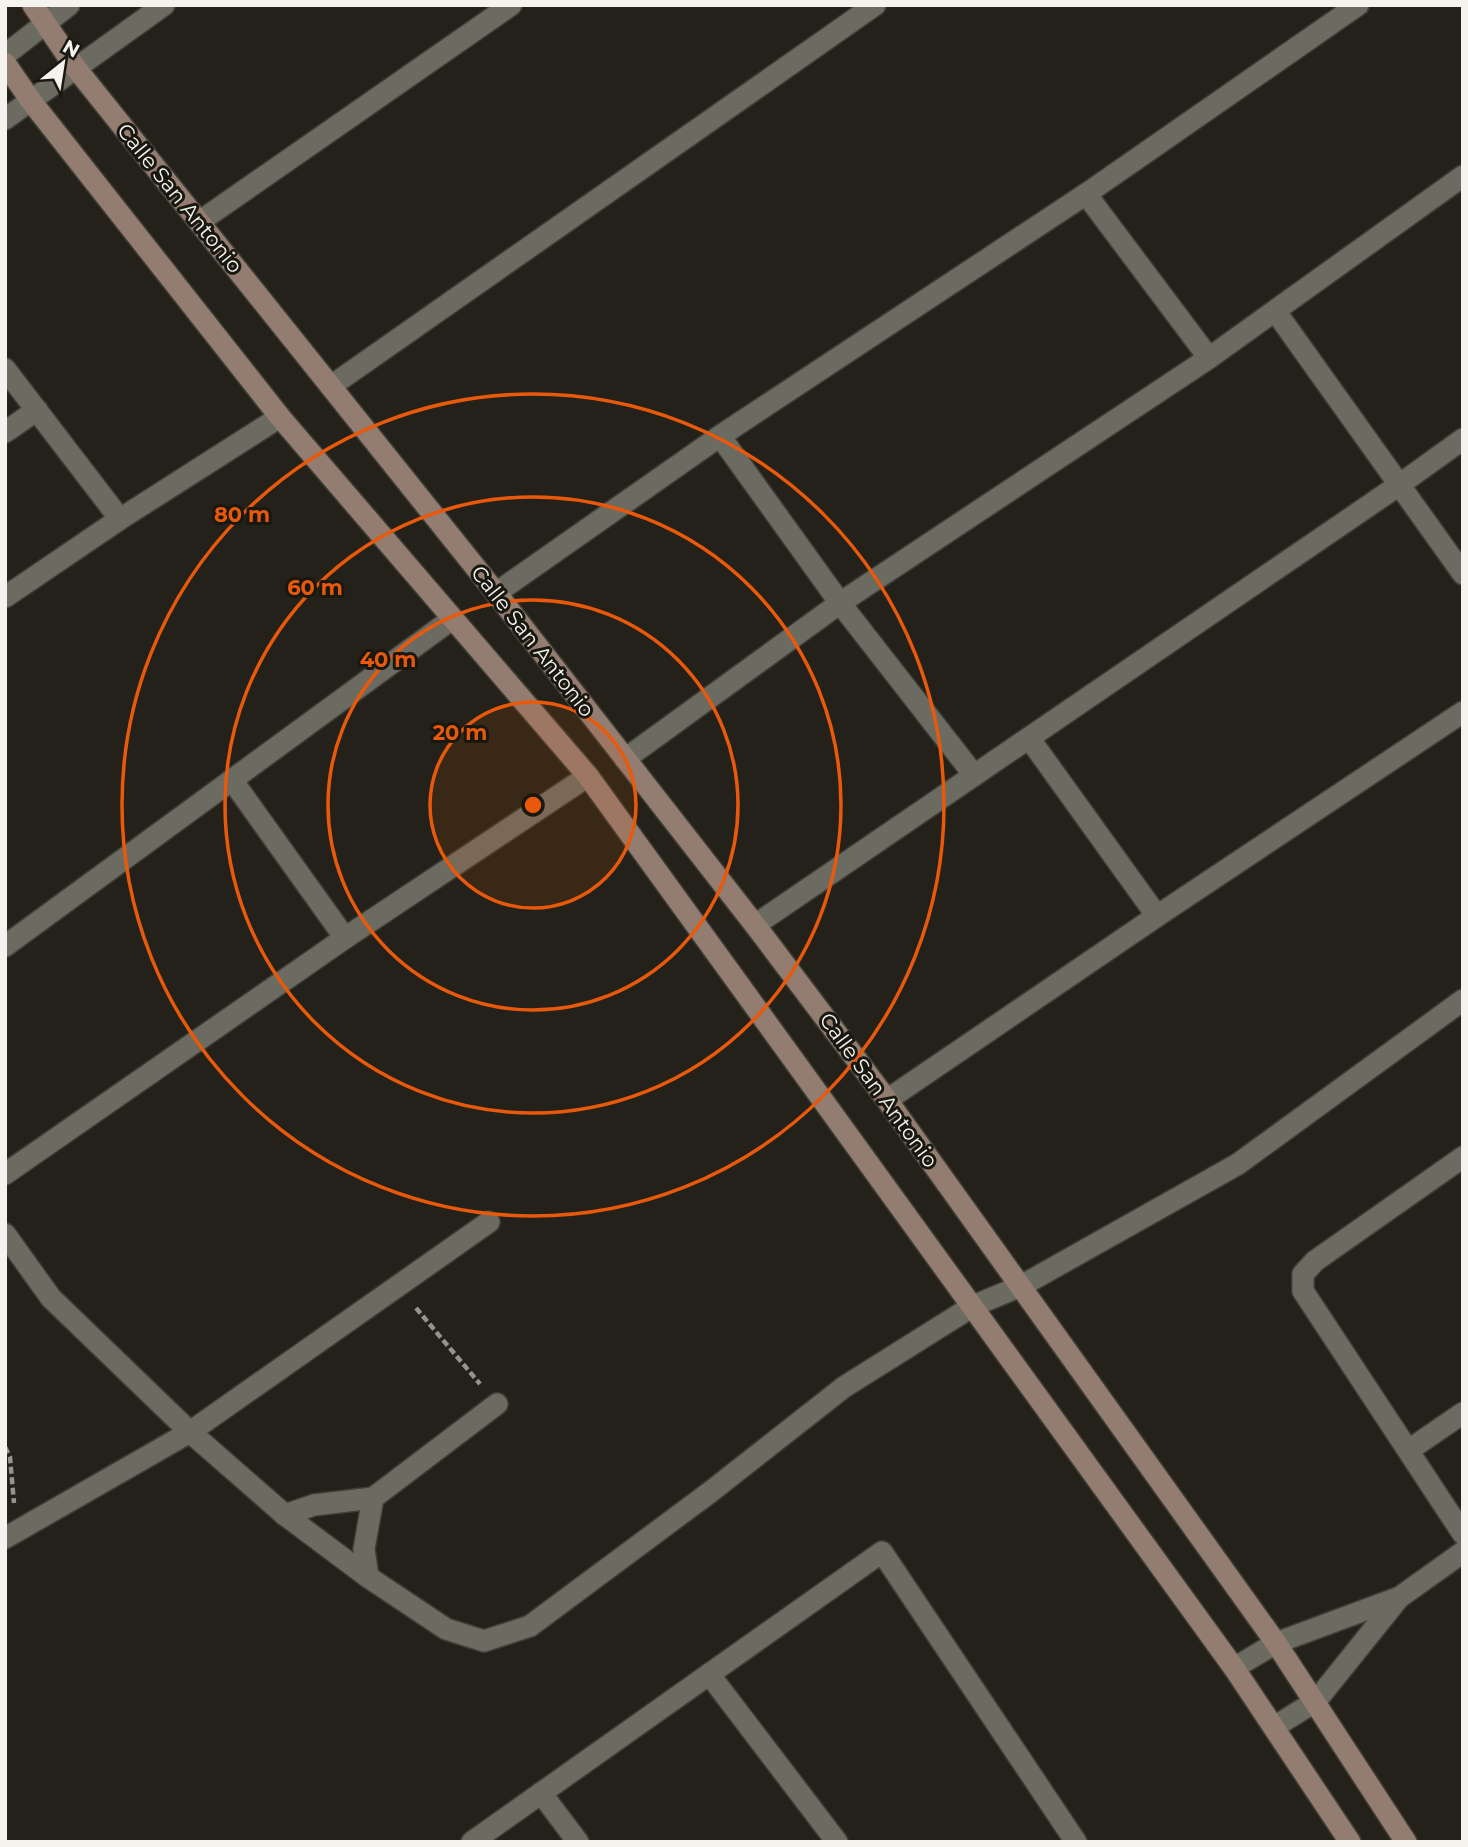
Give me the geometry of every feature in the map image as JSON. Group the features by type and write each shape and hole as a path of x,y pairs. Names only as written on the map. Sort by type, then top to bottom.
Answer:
{"street":[{"path":"5,55 38,14 69,5"},
{"path":"5,119 164,5"},
{"path":"199,222 511,5"},
{"path":"331,386 875,5"},
{"path":"496,593 720,436 1086,194 1358,5"},
{"name":"Calle San Antonio","path":"38,14 75,67 625,758 887,1100 1276,1643 1406,1842"},
{"name":"Calle San Antonio","path":"5,63 31,101 280,417 588,776 1234,1668 1350,1842"},
{"path":"625,758 840,603 1276,312 1463,176"},
{"path":"1086,194 1209,358"},
{"path":"1276,312 1463,575"},
{"path":"5,369 120,519"},
{"path":"5,432 37,410"},
{"path":"5,597 120,519 280,417"},
{"path":"720,436 840,603 974,775"},
{"path":"755,925 1463,439"},
{"path":"5,946 452,620"},
{"path":"887,1100 1463,712"},
{"path":"1029,738 1157,916"},
{"path":"5,1174 345,938 588,776"},
{"path":"232,780 345,938"},
{"path":"5,1234 51,1298 190,1432 285,1515 368,1577 446,1629 484,1641 530,1626 709,1493 844,1387 973,1306 1021,1286 1238,1164 1463,1000"},
{"path":"1463,1157 1315,1261 1303,1274 1303,1291 1463,1534"},
{"path":"11,1535 190,1432 489,1222"},
{"path":"285,1515 314,1505 373,1498 496,1404"},
{"path":"1409,1450 1463,1413"},
{"path":"368,1577 364,1549 373,1498"},
{"path":"472,1842 882,1552 1076,1842"},
{"path":"1234,1668 1276,1643 1400,1597 1463,1552"},
{"path":"1274,1727 1316,1701 1400,1597"},
{"path":"709,1674 837,1842"},
{"path":"541,1793 578,1842"}],"path":[{"path":"399,1287 496,1404"},
{"path":"5,1447 9,1457 11,1535"}]}
